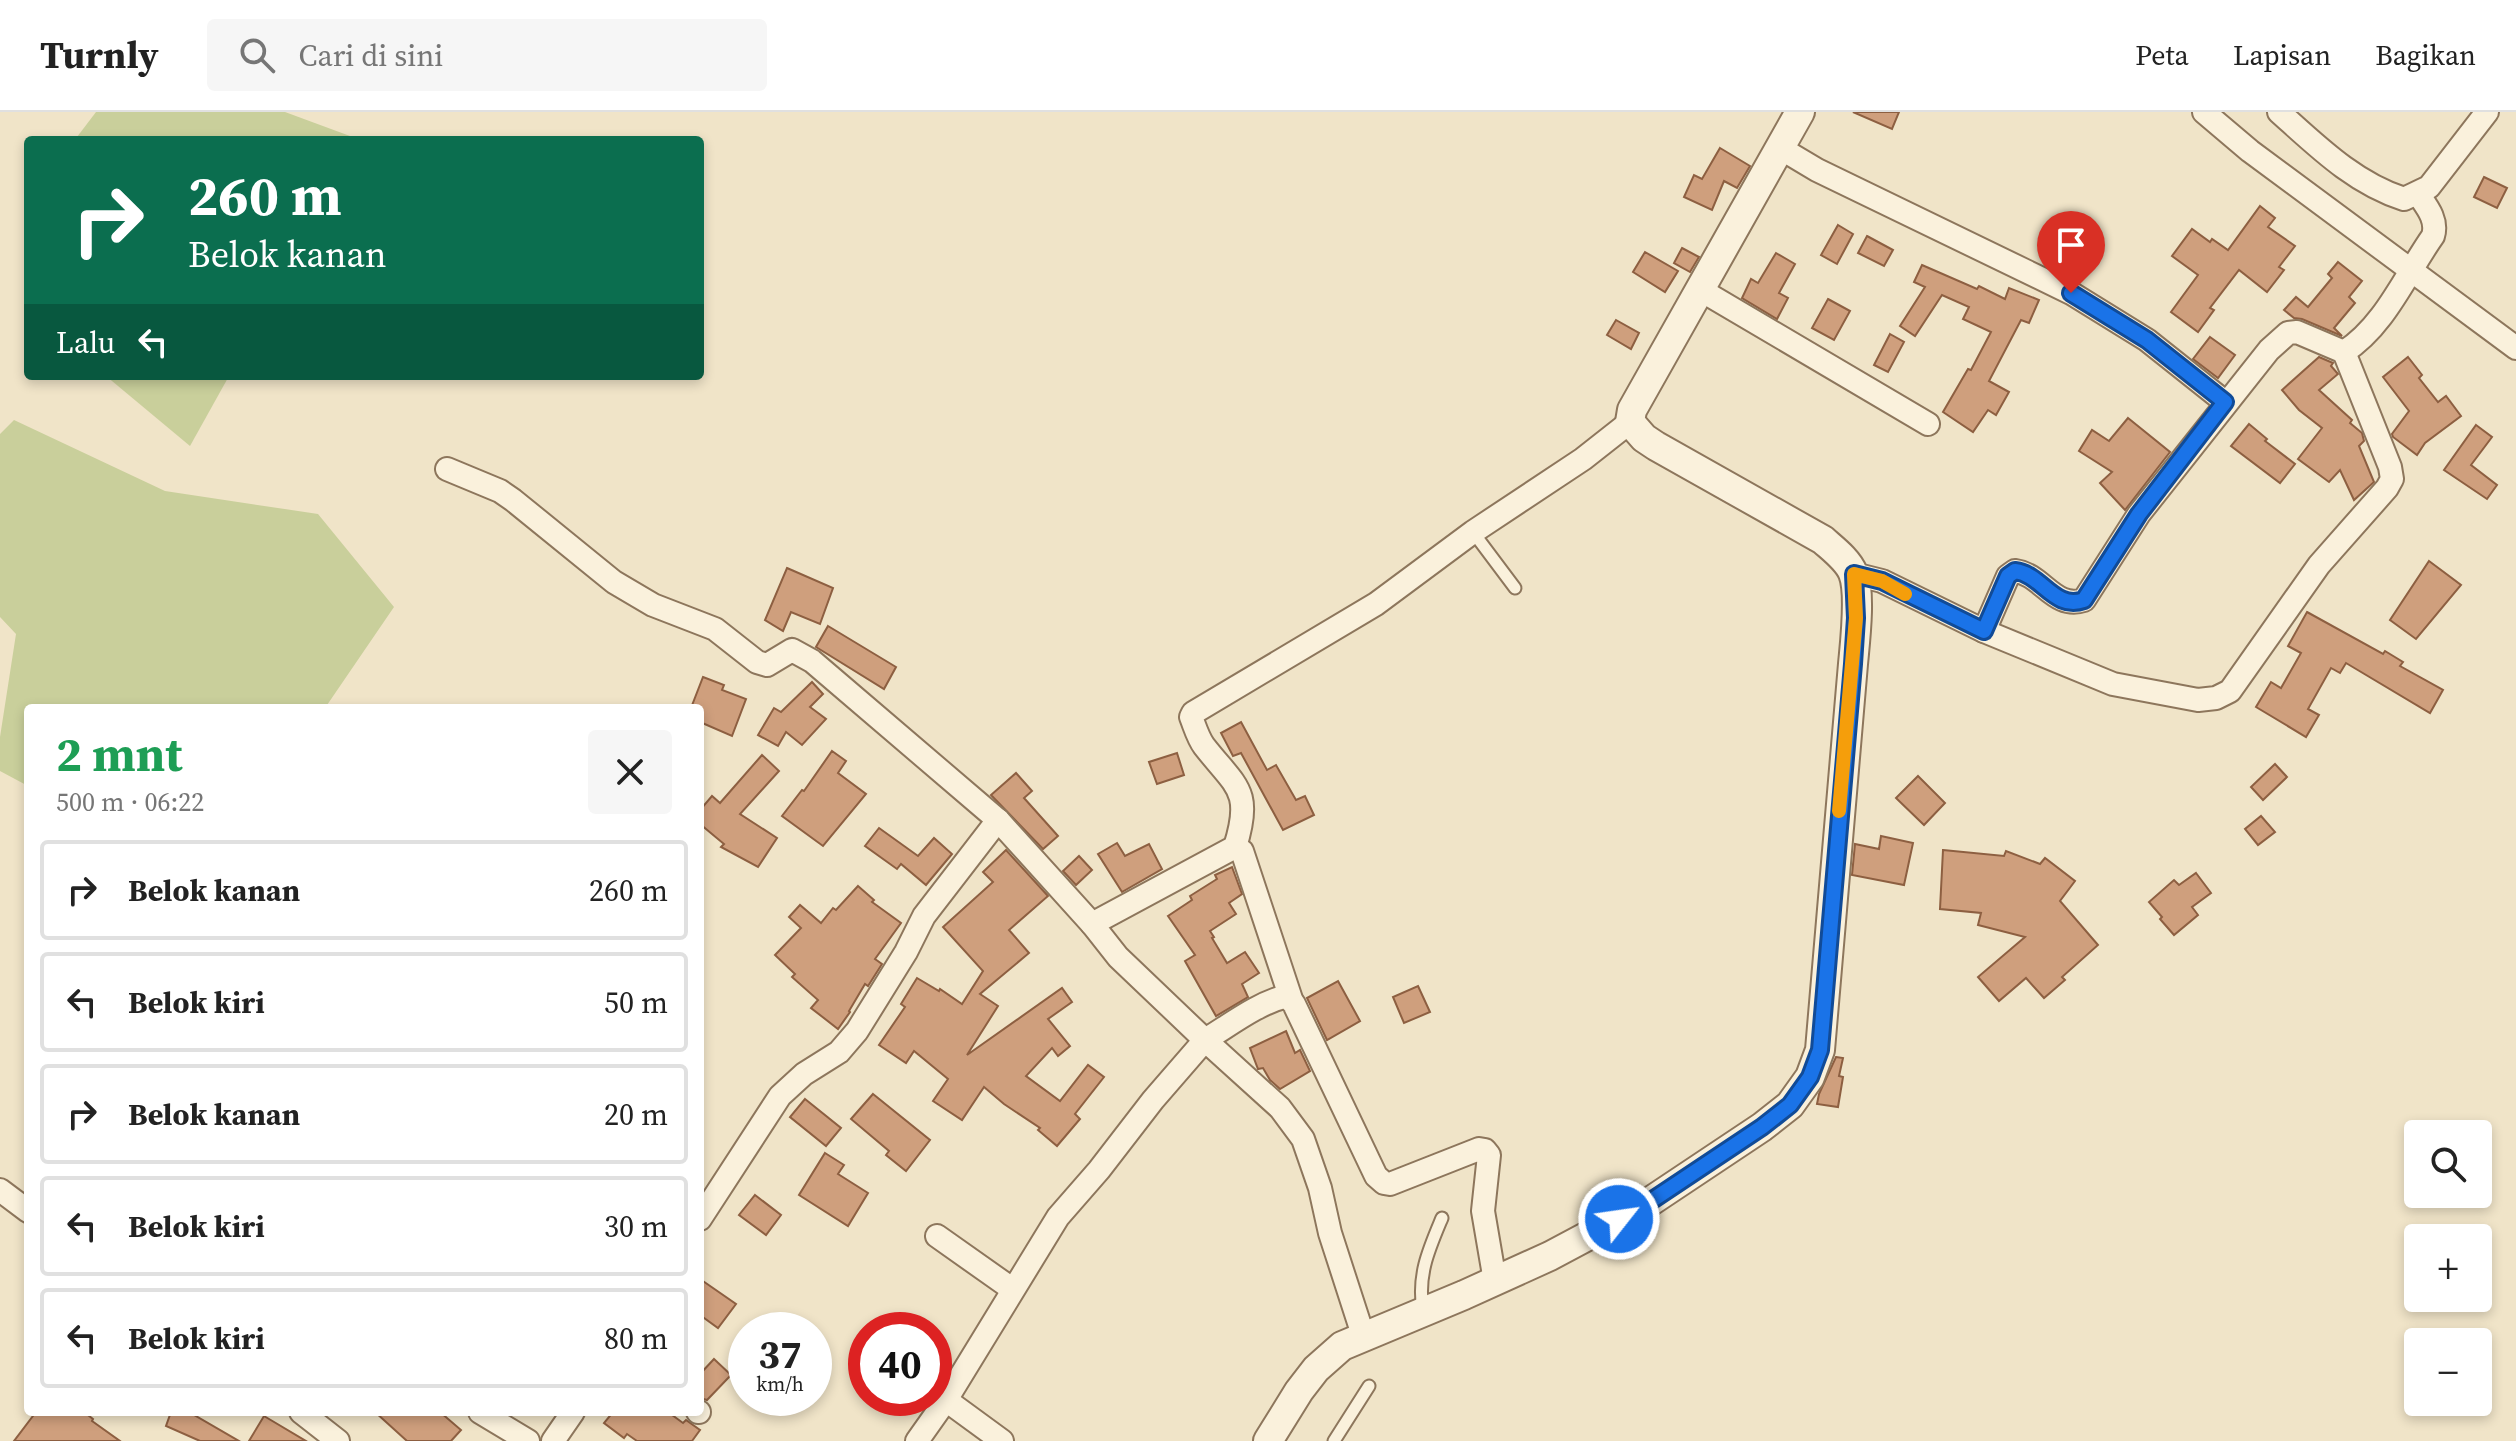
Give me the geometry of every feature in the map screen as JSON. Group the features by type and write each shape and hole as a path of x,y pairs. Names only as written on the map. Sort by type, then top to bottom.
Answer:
{"street":[{"path":"1092,924 1235,847 1242,824 1239,793 1234,781 1202,745 1191,717 1193,713 1376,604 1473,532 1583,459 1630,422 1632,410 1800,112"},
{"path":"2204,112 2250,151 2415,264 2516,348"},
{"path":"2279,112 2336,163 2388,194 2404,199 2429,187 2487,112"},
{"path":"1780,148 1817,170 2071,293 2147,340 2225,402"},
{"path":"2344,352 2373,324 2433,236 2435,229 2431,212 2418,194"},
{"path":"1699,289 1928,424"},
{"path":"1854,574 1882,581 1984,631 2113,684 2198,700 2216,698 2230,691 2319,565 2392,479 2344,352 2297,332 2288,333 2269,350 2225,402 2139,514 2084,600 2074,604 2058,599 2024,572 2015,571 2008,576 1984,631"},
{"path":"1268,1441 1316,1369 1342,1346 1550,1256 1642,1207 1790,1105 1810,1077 1820,1050 1853,664 1856,618 1854,574 1823,540 1656,446 1630,422"},
{"path":"447,469 500,491 614,582 653,605 715,629 763,665 788,651 798,652 998,820 1118,957 1280,1108 1303,1139 1363,1335"},
{"path":"704,1213 780,1096 804,1074 839,1052 857,1031 906,952 924,916 998,820"},
{"path":"1235,847 1242,851 1291,999 1376,1176 1390,1184 1479,1149 1489,1155 1483,1211 1495,1281"},
{"path":"952,1390 1058,1217 1205,1040 1261,1006 1283,997 1291,999"},
{"path":"0,1190 24,1208"},
{"path":"937,1236 1012,1289"},
{"path":"952,1404 1002,1441"},
{"path":"306,1416 338,1441"},
{"path":"487,1416 528,1441"},
{"path":"553,1441 570,1416"},
{"path":"917,1441 935,1416"}],"lane":[{"path":"1473,532 1515,588"},
{"path":"1423,1311 1420,1282 1425,1260 1442,1218"},
{"path":"1334,1441 1369,1386"}],"green space":[{"path":"96,112 285,112 350,136 78,136"},
{"path":"111,380 227,380 190,446"},
{"path":"14,420 165,491 318,514 394,607 328,704 24,704 24,784 0,771 0,737 16,634 0,617 0,434"}],"building":[{"path":"1853,112 1899,112 1892,129"},
{"path":"1720,148 1750,166 1737,188 1724,181 1712,210 1684,197 1694,175 1702,179"},
{"path":"2484,177 2507,188 2497,208 2474,197"},
{"path":"2260,206 2275,218 2268,227 2295,246 2279,267 2284,270 2267,292 2239,270 2210,308 2214,310 2198,332 2171,312 2198,275 2172,256 2192,229 2228,250"},
{"path":"1838,225 1853,234 1837,264 1821,255"},
{"path":"1867,236 1893,250 1884,266 1858,253"},
{"path":"1682,248 1699,257 1690,272 1674,263"},
{"path":"1645,252 1678,271 1665,292 1633,272"},
{"path":"1776,253 1795,264 1779,293 1788,298 1777,319 1742,298 1751,279 1758,283"},
{"path":"2338,262 2362,281 2349,297 2355,303 2334,328 2342,336 2294,318 2284,310 2296,297 2308,307 2332,278 2328,274"},
{"path":"1922,265 2005,299 2009,288 2039,300 2029,323 2021,320 1989,381 2009,392 1996,415 1988,410 1973,432 1943,412 1968,369 1971,370 1991,332 1963,319 1969,307 1942,295 1915,336 1900,326 1925,287 1914,282"},
{"path":"1828,299 1850,311 1834,340 1812,328"},
{"path":"1616,320 1639,333 1631,349 1607,335"},
{"path":"1890,334 1904,342 1888,372 1874,365"},
{"path":"2210,337 2235,355 2218,378 2193,359"},
{"path":"2319,357 2333,363 2331,366 2338,374 2319,390 2352,420 2350,423 2362,433 2364,441 2359,446 2374,482 2354,500 2340,470 2329,482 2298,459 2322,428 2299,410 2282,390"},
{"path":"2408,357 2422,375 2419,378 2438,402 2446,396 2461,416 2425,443 2417,455 2393,437 2392,434 2409,411 2383,377"},
{"path":"2128,418 2170,452 2125,510 2100,483 2112,472 2079,451 2092,430 2109,441"},
{"path":"2249,424 2295,464 2280,483 2231,446"},
{"path":"2476,425 2492,437 2471,465 2497,485 2487,499 2444,470"},
{"path":"2429,561 2461,585 2416,639 2390,620"},
{"path":"787,568 833,588 820,624 791,612 783,631 765,620"},
{"path":"2307,612 2383,654 2385,651 2403,662 2400,666 2443,690 2430,713 2346,663 2340,673 2331,668 2308,709 2319,715 2306,737 2256,707 2271,682 2281,688 2301,653 2288,646"},
{"path":"828,626 896,667 884,689 816,647"},
{"path":"703,677 724,685 722,690 746,699 732,736 704,724 704,704 693,704"},
{"path":"812,682 823,694 810,707 826,719 802,745 786,732 778,746 758,735 774,708 781,712"},
{"path":"1241,722 1267,770 1276,765 1296,800 1305,796 1314,815 1283,830 1241,753 1233,756 1221,733"},
{"path":"832,751 846,761 838,773 866,794 823,846 782,816"},
{"path":"1177,753 1184,775 1157,784 1149,762"},
{"path":"762,755 779,771 740,814 777,838 758,867 721,847 724,844 704,827 704,805 712,796 720,803"},
{"path":"2275,764 2287,777 2263,800 2251,787"},
{"path":"1016,773 1032,791 1024,798 1058,836 1043,849 991,795"},
{"path":"1918,776 1945,803 1924,825 1896,798"},
{"path":"2261,816 2275,832 2258,845 2245,829"},
{"path":"879,828 918,856 934,838 952,854 926,885 901,864 897,869 865,846"},
{"path":"1881,836 1913,843 1904,885 1852,875 1855,844 1879,849"},
{"path":"1117,843 1125,856 1149,844 1162,869 1122,892 1098,854"},
{"path":"1006,850 1048,896 1009,930 1029,953 980,994 998,1006 967,1055 1062,988 1072,1002 1048,1019 1070,1046 1058,1056 1052,1048 1026,1076 1060,1101 1088,1065 1104,1077 1075,1114 1080,1119 1057,1146 1038,1130 1040,1128 984,1087 962,1120 933,1101 948,1079 914,1051 906,1063 879,1045 905,1007 901,1004 917,978 962,1004 983,971 943,927 993,882 983,872"},
{"path":"1943,850 2004,856 2006,851 2040,864 2045,858 2075,881 2060,901 2098,945 2044,998 2026,978 1999,1001 1978,977 2025,937 1978,925 1981,913 1940,909"},
{"path":"1079,856 1092,870 1076,885 1063,871"},
{"path":"1232,867 1242,894 1229,903 1236,914 1210,931 1227,963 1245,952 1259,973 1242,984 1248,997 1216,1016 1185,961 1195,955 1168,916 1192,900 1190,896 1217,879 1215,875"},
{"path":"2196,873 2211,893 2192,907 2198,915 2174,935 2149,902 2174,880 2179,885"},
{"path":"858,886 874,900 872,902 901,923 875,959 882,964 868,986 865,984 838,1029 811,1008 818,1000 792,977 795,974 775,955 801,928 789,917 800,905 821,923"},
{"path":"1338,981 1360,1021 1327,1040 1307,998"},
{"path":"1418,986 1430,1012 1404,1023 1393,997"},
{"path":"1286,1031 1295,1053 1300,1050 1310,1071 1280,1089 1263,1068 1258,1069 1250,1048"},
{"path":"1836,1057 1843,1058 1838,1107 1817,1104 1819,1094"},
{"path":"873,1094 930,1140 906,1171 886,1155 889,1151 851,1119"},
{"path":"805,1099 841,1128 826,1146 790,1117"},
{"path":"825,1153 844,1165 838,1174 868,1193 848,1226 799,1195"},
{"path":"755,1195 781,1215 766,1235 739,1215"},
{"path":"704,1282 736,1304 718,1328 704,1318"},
{"path":"714,1359 728,1372 728,1378 707,1400 704,1399 704,1370"},
{"path":"33,1416 89,1416 120,1441 14,1441"},
{"path":"170,1416 196,1416 239,1441 200,1441 166,1426"},
{"path":"264,1416 306,1441 249,1441"},
{"path":"379,1416 445,1416 461,1430 451,1441 407,1441"},
{"path":"610,1416 673,1416 700,1430 692,1441 637,1441 627,1434 624,1438 604,1423"}],"slow traffic":[{"path":"1839,811 1856,618 1854,574 1882,581 1905,594"}],"route":[{"path":"1619,1219 1642,1207 1790,1105 1810,1077 1820,1050 1853,664 1856,618 1854,574 1882,581 1984,631 2008,576 2015,571 2024,572 2058,599 2074,604 2084,600 2139,514 2225,402 2147,340 2071,293"}]}
